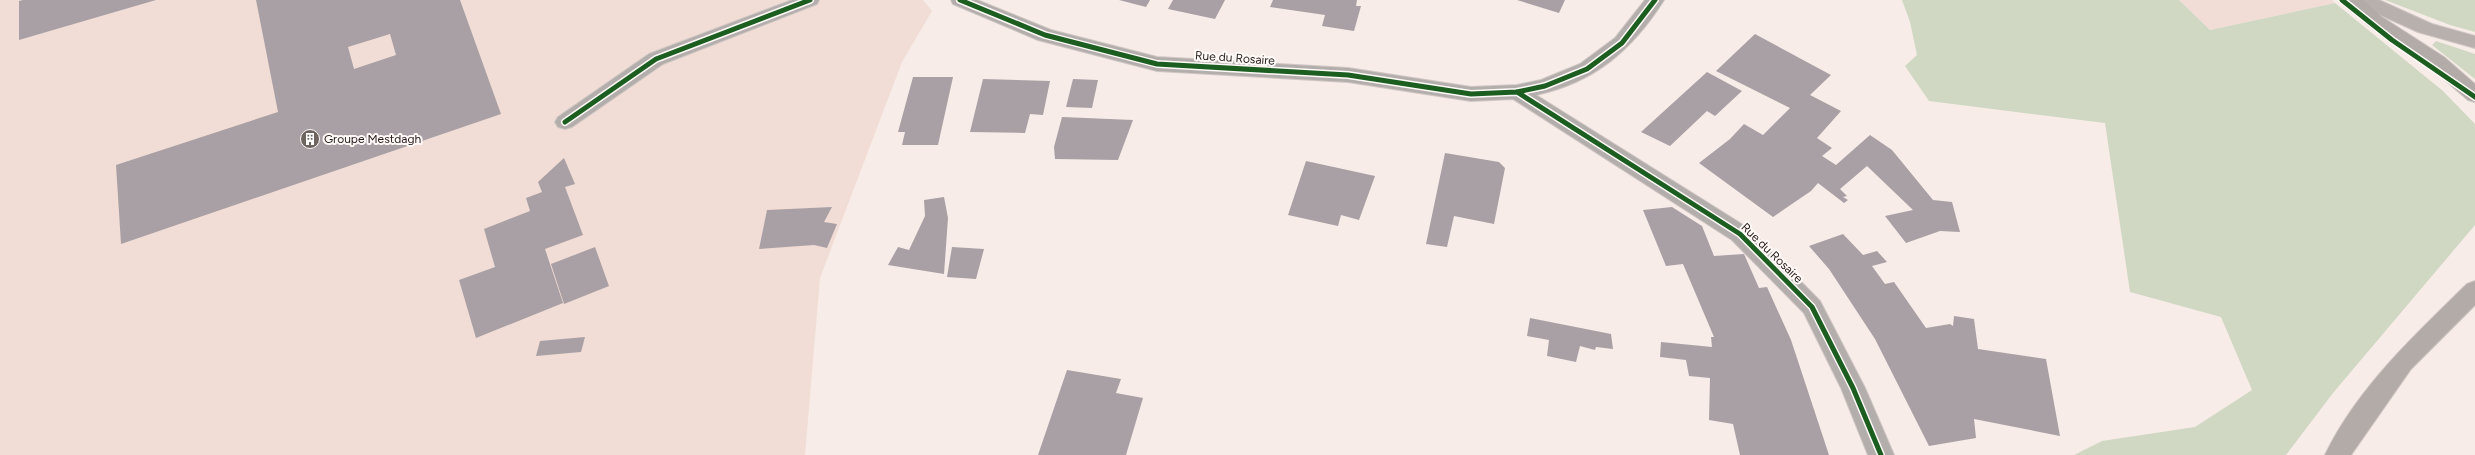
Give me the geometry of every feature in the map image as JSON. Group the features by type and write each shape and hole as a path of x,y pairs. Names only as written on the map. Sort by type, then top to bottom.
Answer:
{"highway":[{"path":"2352,0 2375,21 2437,62 2475,96"},
{"path":"2338,455 2353,430 2403,362 2475,290"}],"main road":[{"path":"2363,0 2425,28 2475,42"}],"street":[{"path":"565,122 656,59 810,0"},
{"name":"Rue du Rosaire","path":"960,0 1045,35 1157,64 1348,75 1471,94 1517,92 1545,86 1587,69 1622,43 1654,0"},
{"name":"Rue du Rosaire","path":"1517,92 1740,234 1812,306 1853,388 1880,455"}],"shaded area":[{"path":"0,0 923,0 932,11 902,62 820,278 805,455 0,455"},
{"path":"2179,0 2332,0 2335,3 2210,30"}],"green space":[{"path":"1902,0 2179,0 2210,30 2335,3 2443,91 2475,124 2475,225 2333,393 2286,455 2074,455 2102,441 2195,427 2252,390 2221,317 2130,292 2105,123 1929,101 1905,66 1917,55 1910,22"},
{"path":"2385,0 2475,0 2475,32 2450,25"},
{"path":"2436,41 2475,54 2475,79 2432,45"}],"building":[{"path":"156,0 19,40 19,1"},
{"name":"Groupe Mestdagh","path":"256,0 460,0 501,114 121,244 116,165 278,112","holes":["390,34 396,55 354,69 348,47"]},
{"path":"1119,0 1150,0 1146,7"},
{"path":"1173,0 1225,0 1215,19 1168,9"},
{"path":"1273,0 1357,0 1356,6 1361,6 1354,31 1322,26 1325,15 1270,7"},
{"path":"1517,0 1565,0 1559,13"},
{"path":"1755,34 1831,75 1810,95 1841,111 1817,138 1832,148 1822,156 1836,165 1870,135 1892,150 1933,200 1952,202 1960,232 1940,231 1906,243 1885,216 1913,210 1867,166 1840,189 1847,196 1843,197 1848,200 1844,203 1818,183 1811,191 1773,217 1699,163 1730,139 1744,124 1763,135 1790,108 1716,71"},
{"path":"1707,72 1742,91 1715,116 1707,111 1670,146 1641,132"},
{"path":"913,77 953,77 938,145 902,145 905,132 898,132"},
{"path":"983,79 1050,81 1043,115 1030,114 1025,133 970,132"},
{"path":"1073,79 1098,80 1092,108 1066,107"},
{"path":"1062,117 1133,120 1118,160 1055,159 1054,147"},
{"path":"1445,153 1499,162 1505,168 1494,224 1454,216 1447,247 1426,244"},
{"path":"564,158 575,184 565,187 583,235 545,249 563,303 476,338 459,280 495,267 484,229 530,211 526,198 542,192 538,182"},
{"path":"1306,161 1375,176 1359,220 1341,215 1338,226 1288,215"},
{"path":"944,197 948,218 944,274 888,265 898,247 909,250 925,216 924,200"},
{"path":"832,207 824,222 837,224 827,248 814,245 759,249 767,210"},
{"path":"1672,207 1702,226 1714,256 1744,254 1759,288 1767,287 1791,340 1829,455 1740,455 1733,424 1709,420 1710,378 1689,376 1686,360 1660,357 1661,342 1712,347 1711,337 1714,337 1683,264 1666,266 1643,210"},
{"path":"1843,234 1863,255 1877,251 1887,262 1872,266 1885,284 1894,282 1926,328 1950,324 1953,326 1954,316 1974,319 1978,349 2046,359 2060,436 1974,419 1976,438 1929,446 1875,339 1829,269 1809,246"},
{"path":"595,247 609,286 564,304 551,264"},
{"path":"952,247 984,249 976,279 947,277"},
{"path":"1530,318 1611,334 1613,349 1596,347 1595,350 1580,346 1576,362 1547,356 1549,340 1527,336"},
{"path":"585,337 581,352 536,356 540,341"},
{"path":"1067,370 1121,379 1116,393 1143,398 1126,455 1038,455"}],"cycle path":[{"path":"565,122 656,59 810,0"},
{"path":"960,0 1045,35 1157,64 1348,75 1471,94 1517,92 1545,86 1587,69 1622,43 1655,0"},
{"path":"2342,0 2392,40 2475,97"},
{"path":"1517,92 1740,234 1812,307 1853,388 1881,455"}],"place":[{"name":"Groupe Mestdagh","path":"310,139"}]}
